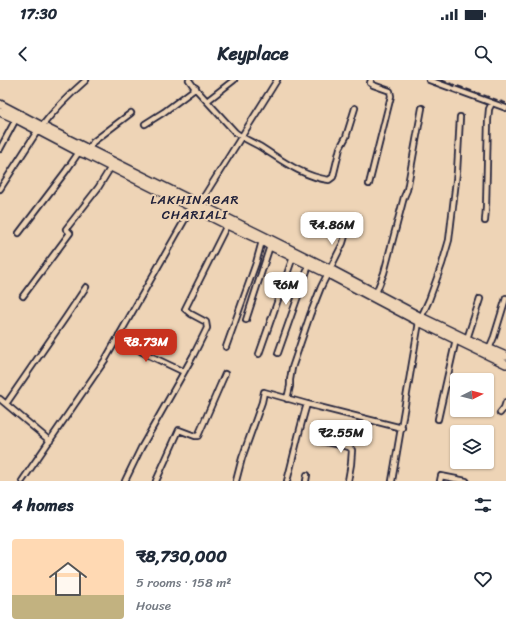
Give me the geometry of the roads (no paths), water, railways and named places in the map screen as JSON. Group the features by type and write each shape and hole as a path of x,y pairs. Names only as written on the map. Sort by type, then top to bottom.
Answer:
{"main road":[{"path":"0,104 79,152 87,154 111,167 376,292 420,319 467,339 488,351 506,364"},
{"path":"0,112 89,150 227,225 309,265 329,271 456,339 506,356"}],"street":[{"path":"0,189 50,115 86,80"},
{"path":"189,80 241,137 291,166 324,180 329,180 333,177 340,148 346,137 355,108"},
{"path":"208,101 234,80"},
{"path":"22,481 105,360 196,207 277,80"},
{"path":"369,184 390,96 390,91 373,86 370,83 371,80"},
{"path":"429,80 506,108"},
{"path":"145,124 196,88"},
{"path":"485,221 488,120 489,108 492,103"},
{"path":"376,292 384,273 407,190 422,108"},
{"path":"89,150 93,142 131,113"},
{"path":"392,481 420,319 442,264 449,240 457,172 460,117"},
{"path":"0,149 16,120"},
{"path":"19,233 79,152"},
{"path":"23,296 70,233 66,229 98,188 111,167"},
{"path":"287,399 292,368 310,315 343,243 349,222"},
{"path":"125,481 141,448 207,328 206,322 191,314 186,309 227,225"},
{"path":"226,347 256,263 262,241"},
{"path":"246,320 270,246"},
{"path":"259,354 293,257"},
{"path":"278,353 309,265"},
{"path":"6,404 86,287"},
{"path":"488,351 506,298"},
{"path":"467,339 480,299"},
{"path":"119,336 142,352 184,372"},
{"path":"438,419 456,339"},
{"path":"156,481 179,430 198,436 225,374"},
{"path":"236,481 264,392 402,428"},
{"path":"1,401 50,441"},
{"path":"500,413 506,402"},
{"path":"287,481 307,404"},
{"path":"317,440 348,447 352,450 348,481"},
{"path":"306,481 307,475"},
{"path":"440,481 441,476 466,481"}],"railway":[{"path":"441,80 506,103"}],"district":[{"name":"LAKHINAGAR CHARIALI","path":"195,206"}]}
